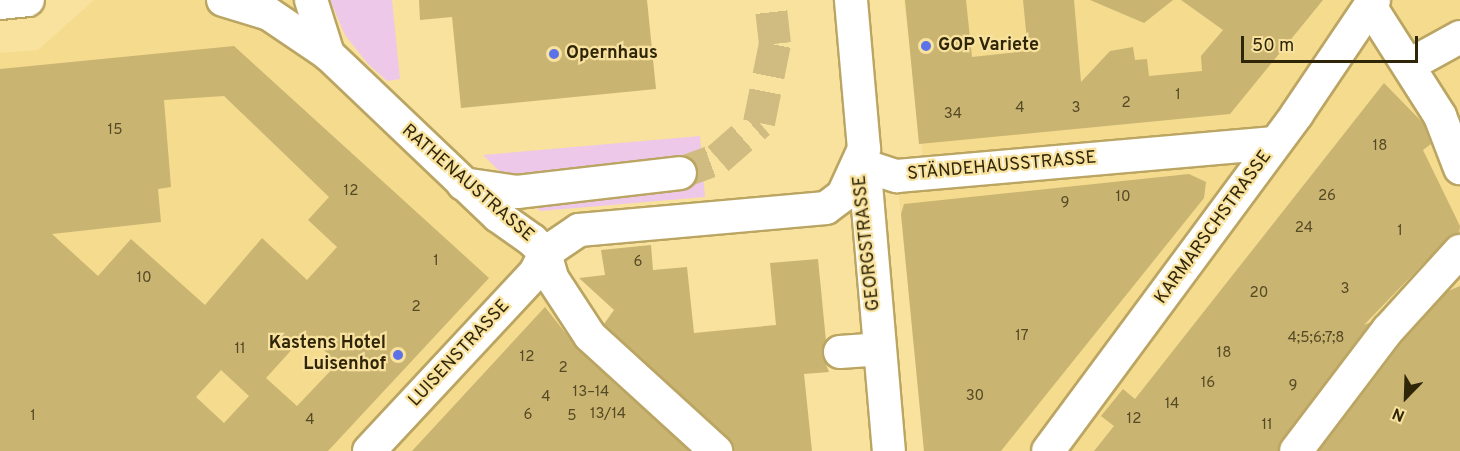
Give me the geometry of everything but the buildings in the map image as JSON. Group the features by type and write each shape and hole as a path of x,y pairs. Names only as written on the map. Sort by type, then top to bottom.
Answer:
{"street":[{"path":"0,3 28,0"},
{"name":"RATHENAUSTRASSE","path":"223,0 269,14 328,54 462,184 545,253 552,278 590,336 716,451"},
{"path":"311,0 328,54"},
{"name":"GEORGSTRASSE","path":"851,0 864,149 859,164 866,184 879,349 890,451"},
{"path":"1372,3 1411,64 1440,116 1460,168"},
{"name":"KARMARSCHSTRASSE","path":"1048,451 1275,143 1372,3"},
{"path":"1411,64 1460,37"},
{"name":"STÄNDEHAUSSTRASSE","path":"859,164 897,176 1275,143"},
{"path":"545,253 579,230 826,208 843,195 859,164"},
{"path":"462,184 517,192 680,173"},
{"path":"1296,451 1388,330 1460,251"},
{"name":"LUISENSTRASSE","path":"369,451 536,273 545,253"},
{"path":"838,355 879,349"}],"shaded area":[{"path":"94,0 311,0 328,54 459,178 589,335 730,451 0,451 0,53 38,50"},
{"path":"330,0 392,0 400,79 387,81 368,64 345,35"},
{"path":"904,0 1460,0 1460,451 924,451 897,176 925,173"},
{"path":"700,136 705,197 540,211 483,155"}],"tunnel":[{"path":"680,173 718,159 759,123 775,44 770,0"}],"place":[{"name":"GOP Variete","path":"926,46"},
{"name":"Opernhaus","path":"554,54"},
{"name":"Kastens Hotel Luisenhof","path":"398,355"}]}
